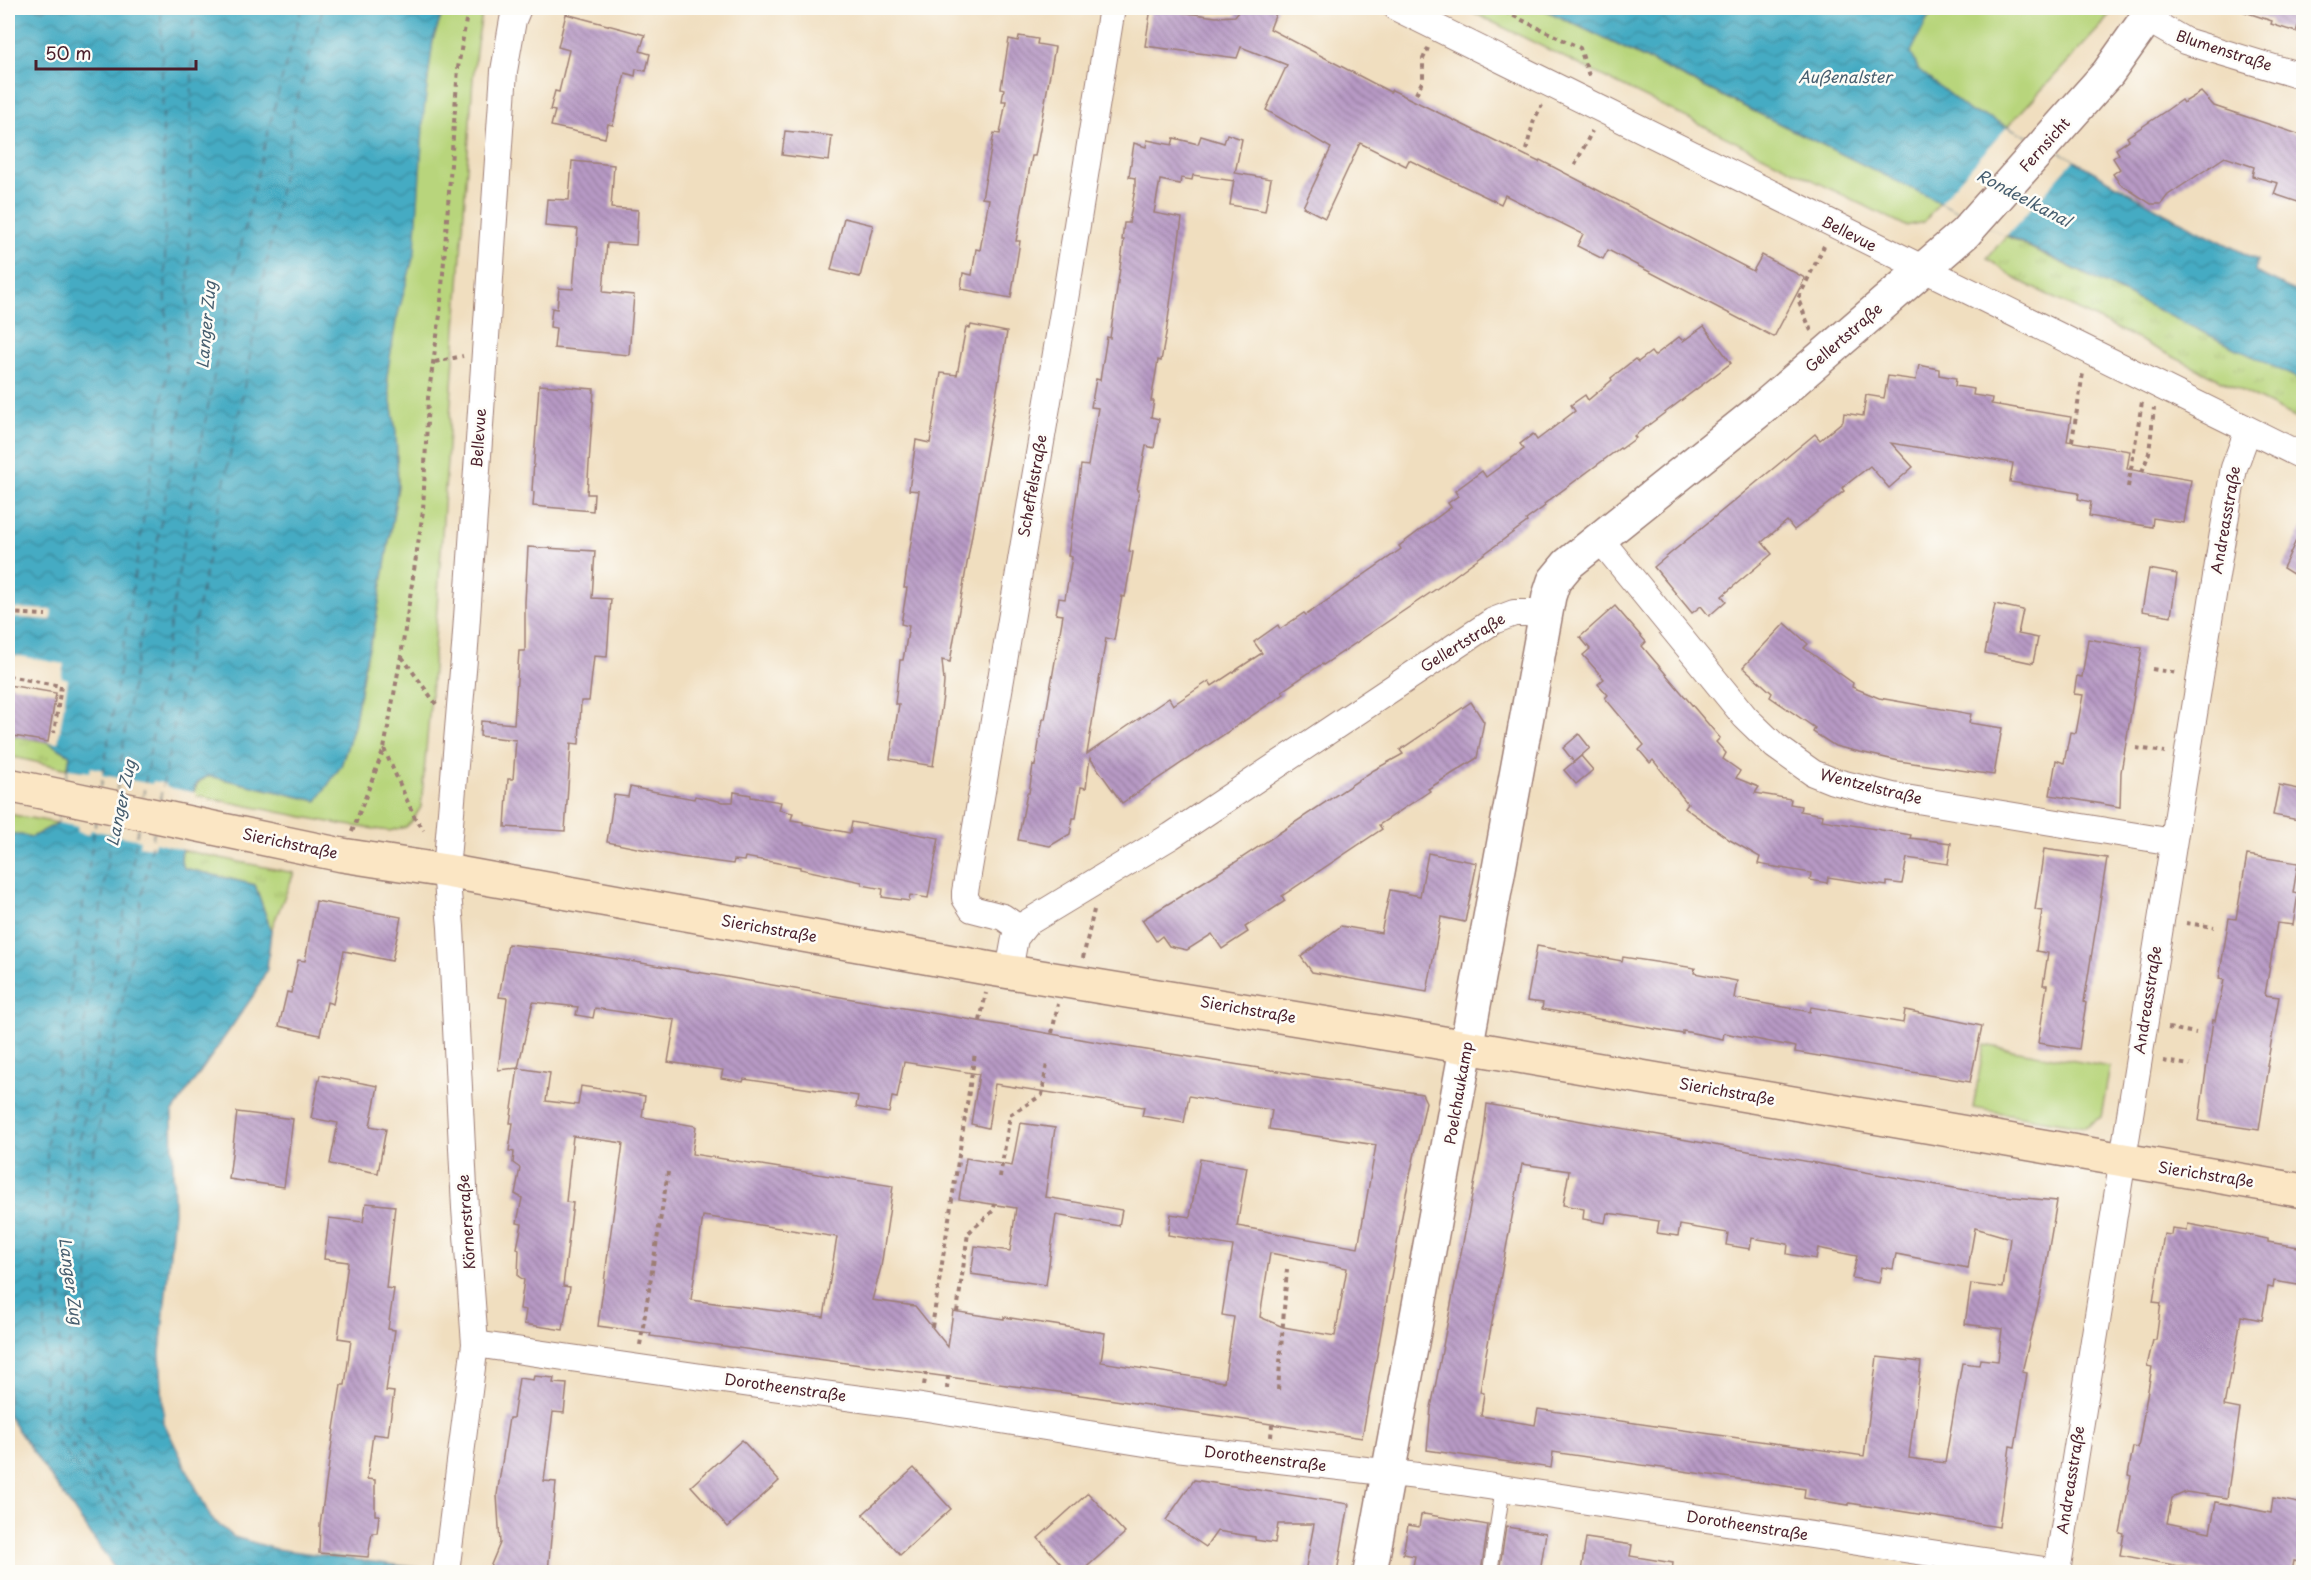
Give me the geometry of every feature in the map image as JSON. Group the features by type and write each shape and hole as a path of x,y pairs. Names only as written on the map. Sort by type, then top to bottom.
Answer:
{"main road":[{"name":"Sierichstraße","path":"8,785 342,855 2304,1191"}],"street":[{"name":"Bellevue","path":"446,871 504,71 513,20 518,8"},
{"name":"Scheffelstraße","path":"1020,929 1003,917 972,909 965,898 965,891 1112,8"},
{"name":"Bellevue","path":"1397,8 1922,270 2304,457"},
{"name":"Fernsicht","path":"1922,270 1976,221 2044,145 2108,73 2151,13"},
{"name":"Blumenstraße","path":"2151,13 2185,41 2304,77"},
{"name":"Gellertstraße","path":"1020,929 1171,836 1493,621 1514,613 1546,613 1551,588 1557,575 1599,538 1738,429 1922,270"},
{"name":"Andreasstraße","path":"2057,1572 2234,468 2248,430"},
{"name":"Wentzelstraße","path":"1599,538 1745,717 1774,746 1814,773 1833,781 1893,796 2173,842"},
{"name":"Poelchaukamp","path":"1371,1572 1387,1473 1546,613"},
{"name":"Körnerstraße","path":"446,871 474,1344 447,1568"},
{"path":"1009,971 1015,938 1020,929"},
{"name":"Dorotheenstraße","path":"474,1344 921,1407 1176,1448 1503,1488 2057,1572"}],"lane":[{"path":"1490,1572 1503,1488"}],"path":[{"path":"342,855 384,749 401,656 424,500 428,398 440,315 458,68 468,8"},
{"path":"1497,8 1580,48 1589,79 1600,84"},
{"path":"1416,94 1423,80 1423,59 1428,48"},
{"path":"1526,150 1534,120 1542,104"},
{"path":"1575,165 1593,129"},
{"path":"1811,332 1798,299 1824,245"},
{"path":"2072,441 2083,373"},
{"path":"2128,487 2142,401"},
{"path":"2142,472 2149,453 2154,407"},
{"path":"8,613 46,615"},
{"path":"401,656 437,706 459,715"},
{"path":"2152,669 2178,673"},
{"path":"8,676 61,686 54,733"},
{"path":"2136,748 2165,752"},
{"path":"384,749 415,818 424,830"},
{"path":"2186,923 2214,927"},
{"path":"2168,1028 2196,1033"},
{"path":"932,1327 975,1053"},
{"path":"2163,1061 2190,1065"},
{"path":"1000,1177 1010,1114 1042,1095 1047,1063"},
{"path":"636,1366 668,1172"},
{"path":"957,1312 968,1233 993,1210 995,1204"},
{"path":"1278,1390 1287,1269"}],"green space":[{"path":"444,8 483,8 473,78 432,682 421,807 406,827 389,831 339,824 193,795 198,783 210,776 316,801 341,766 354,726 365,663 375,626 398,486 396,432 387,376 433,40"},
{"path":"1464,8 1541,8 1940,202 1924,222 1906,226"},
{"path":"1937,8 2114,8 2102,25 2007,127 1971,112 1917,69 1911,51 1927,20"},
{"path":"2006,236 2303,381 2303,421 2016,279 1987,258"},
{"path":"8,735 48,742 70,755 68,769 8,756"},
{"path":"8,814 58,823 32,837 8,833"},
{"path":"182,850 294,873 271,930 255,885 184,868 181,862"},
{"path":"1984,1045 2110,1067 2101,1117 2085,1127 1973,1108"}],"water":[{"name":"Langer Zug","path":"8,8 444,8 433,40 424,111 415,251 396,322 387,376 396,432 398,486 375,626 365,663 354,726 341,766 317,801 210,776 196,785 188,812 181,853 184,868 255,885 271,930 267,969 255,993 172,1113 174,1212 160,1353 164,1423 211,1518 234,1537 276,1549 448,1572 117,1572 8,1416 8,833 32,837 58,823 70,755 48,742 56,693 8,685"},
{"path":"1541,8 1937,8 1927,20 1911,52 1918,69 1971,112 1990,118 2068,157 2165,213 2257,260 2255,272 2303,295 2303,381 1827,147"}],"pier":[{"path":"2007,127 2074,160 2006,236 1940,202"},
{"path":"8,608 52,610 51,620 8,617"},
{"path":"8,654 64,664 61,677 68,679 58,743 48,742 56,693 8,685"},
{"path":"91,767 103,770 102,775 152,784 153,781 166,784 166,787 197,793 185,850 155,843 153,848 139,846 140,840 91,830 89,835 77,832 78,827 58,823 68,769 90,772"}],"building":[{"path":"1151,8 1216,17 1235,16 1241,8 1278,8 1270,29 1390,92 1392,90 1539,162 1540,160 1753,271 1762,255 1805,278 1774,337 1608,250 1603,259 1577,246 1583,234 1505,195 1501,204 1409,160 1406,166 1360,143 1325,218 1303,207 1331,148 1266,110 1287,65 1241,47 1237,58 1145,46"},
{"path":"2243,8 2304,8 2304,10 2296,32 2242,11"},
{"path":"566,14 645,35 640,51 650,54 646,71 636,69 635,76 625,73 613,125 608,124 605,138 551,126 555,111 550,110 555,91 559,92 569,50 558,47"},
{"path":"1019,36 1038,39 1037,44 1055,47 1035,156 1032,156 1016,241 1020,241 1011,298 961,289 963,273 972,275 976,249 980,250 989,199 982,198 994,133 1000,134 1006,101 1002,101 1004,89 1001,88 1009,39 1018,41"},
{"path":"2201,92 2214,106 2304,136 2304,204 2274,194 2278,183 2252,176 2254,167 2225,157 2168,195 2161,204 2151,204 2120,184 2113,174 2120,169 2113,158 2119,154 2116,149 2129,140 2127,137 2181,100 2183,103"},
{"path":"785,131 832,136 829,161 782,155"},
{"path":"1227,134 1242,139 1235,173 1271,179 1265,211 1230,205 1234,181 1193,175 1192,180 1181,178 1180,184 1160,180 1154,213 1182,218 1166,334 1161,361 1158,360 1151,401 1154,401 1151,417 1159,419 1154,448 1146,446 1137,490 1139,490 1129,551 1133,552 1125,597 1122,596 1114,640 1106,638 1087,754 1169,698 1173,705 1209,681 1212,686 1262,653 1254,642 1278,625 1280,629 1304,613 1306,615 1401,549 1399,546 1451,507 1448,503 1458,496 1455,491 1482,471 1486,477 1524,449 1520,444 1533,434 1537,440 1575,411 1571,405 1585,395 1588,400 1635,359 1638,362 1651,352 1654,356 1679,337 1683,341 1704,326 1731,363 1634,436 1636,438 1544,504 1545,506 1526,520 1527,522 1445,583 1282,691 1284,694 1122,803 1090,758 1086,788 1081,787 1076,818 1073,818 1070,834 1050,846 1018,840 1043,719 1045,719 1063,615 1056,614 1059,598 1065,599 1072,557 1068,556 1081,465 1088,466 1098,408 1091,407 1096,379 1100,380 1107,337 1110,338 1124,240 1122,240 1124,223 1129,223 1135,189 1135,178 1129,177 1134,143 1146,147 1147,140 1172,145 1174,138 1198,144 1201,136 1224,143"},
{"path":"572,161 614,165 611,208 638,210 636,245 607,243 603,292 634,295 629,355 554,348 556,328 550,327 552,308 557,309 559,288 573,289 578,229 545,226 547,199 569,200"},
{"path":"844,218 873,225 860,277 831,270"},
{"path":"971,325 1007,332 950,662 942,660 943,696 933,766 890,759 899,704 895,704 900,660 903,660 909,626 901,624 907,588 904,588 919,491 909,490 916,440 930,443 941,373 957,375 966,327 970,328"},
{"path":"1919,365 1939,369 1939,375 1956,378 1955,386 1974,389 1973,395 1992,398 1991,404 2071,417 2067,441 2130,451 2127,469 2191,480 2184,523 2153,518 2152,527 2089,516 2091,502 2078,499 2079,493 2010,482 2013,463 1891,443 1913,467 1889,488 1870,466 1842,488 1844,491 1794,530 1787,521 1762,542 1772,554 1722,596 1726,601 1709,616 1701,606 1692,613 1654,567 1815,434 1820,440 1843,421 1844,413 1863,416 1866,395 1884,398 1888,376 1916,380"},
{"path":"539,385 594,389 587,494 594,494 593,511 533,506"},
{"path":"2304,524 2304,581 2283,568"},
{"path":"528,547 595,551 592,598 611,599 607,657 594,656 589,701 581,701 579,744 571,743 565,831 505,827 508,779 513,779 516,740 480,736 481,721 514,724 519,651 525,651"},
{"path":"2149,569 2177,574 2171,616 2142,611"},
{"path":"1995,604 2023,610 2018,634 2038,638 2033,663 1985,653"},
{"path":"1615,606 1646,642 1642,646 1720,738 1716,742 1726,753 1723,759 1740,771 1736,778 1759,787 1755,793 1791,799 1790,804 1801,806 1800,811 1823,815 1822,820 1911,835 1910,838 1951,843 1948,864 1907,858 1902,884 1887,882 1887,886 1828,877 1827,883 1810,880 1811,873 1758,864 1760,857 1730,840 1685,808 1688,804 1653,760 1650,763 1639,750 1644,745 1605,698 1608,695 1598,684 1604,679 1583,655 1590,649 1580,637"},
{"path":"1785,623 1808,644 1804,648 1853,683 1852,687 1879,698 1971,714 1969,723 2002,728 1994,775 1899,761 1847,749 1835,746 1813,732 1815,728 1770,697 1772,693 1743,667"},
{"path":"2088,639 2142,648 2121,772 2120,807 2050,795 2056,760 2064,763 2070,732 2076,733 2083,695 2074,694 2077,676 2082,677"},
{"path":"8,685 56,693 48,742 8,735"},
{"path":"1471,702 1484,722 1477,758 1428,789 1430,791 1379,825 1382,829 1282,896 1285,901 1245,927 1248,932 1222,949 1212,934 1187,950 1169,946 1162,936 1156,941 1142,920 1234,863 1374,770 1403,754 1400,750"},
{"path":"1579,734 1590,748 1574,762 1563,748"},
{"path":"1581,756 1593,770 1576,784 1564,770"},
{"path":"2279,785 2304,790 2304,821 2273,815"},
{"path":"630,787 723,802 733,802 734,792 781,802 779,810 793,813 791,820 803,822 803,824 850,833 852,822 939,838 928,898 910,895 909,901 882,897 883,889 862,885 862,882 745,857 744,861 734,860 733,864 681,857 607,842 614,795 628,797"},
{"path":"2044,849 2107,858 2084,1002 2086,1003 2079,1049 2038,1043 2047,985 2043,985 2048,953 2036,951 2042,911 2035,910"},
{"path":"1428,853 1477,863 1465,922 1441,917 1427,992 1312,972 1301,957 1341,926 1381,933 1390,890 1420,896"},
{"path":"2247,855 2298,863 2293,893 2298,894 2293,925 2277,923 2265,995 2279,997 2259,1130 2199,1121 2213,1020 2215,1021 2224,980 2219,979 2229,918 2236,919"},
{"path":"316,901 401,917 392,961 344,951 333,1004 327,1002 320,1035 279,1026 287,992 291,993 298,960 305,961"},
{"path":"508,944 715,975 1109,1044 1422,1094 1426,1102 1406,1194 1362,1438 1095,1397 650,1336 651,1333 598,1326 623,1143 573,1136 566,1202 573,1203 563,1286 570,1287 563,1330 524,1324 526,1310 520,1309 524,1280 518,1276 519,1250 517,1248 522,1224 517,1223 522,1198 515,1194 520,1168 513,1163 514,1152 509,1151 513,1123 510,1123 518,1068 498,1070 507,998 499,997","holes":["533,1002 578,1007 576,1015 593,1018 595,1008 675,1020 668,1062 723,1070 721,1078 743,1082 744,1079 858,1096 856,1107 889,1113 892,1097 897,1098 904,1062 979,1074 971,1124 988,1128 995,1084 1144,1107 1142,1116 1184,1123 1189,1096 1272,1110 1269,1129 1376,1145 1358,1248 1237,1226 1247,1167 1200,1159 1190,1217 1171,1214 1168,1235 1233,1246 1222,1315 1234,1317 1224,1382 1101,1362 1105,1333 1004,1317 1004,1319 953,1311 948,1347 915,1306 872,1300 881,1267 893,1186 692,1154 696,1126 642,1117 645,1096 581,1086 578,1105 546,1101 550,1073 518,1068","703,1216 837,1237 824,1317 691,1300","1270,1253 1347,1268 1335,1336 1283,1327 1260,1317"]},
{"path":"1537,946 1622,961 1623,957 1695,968 1694,973 1737,981 1734,998 1810,1012 1811,1007 1903,1023 1905,1010 1982,1026 1970,1082 1795,1052 1796,1047 1724,1033 1723,1039 1683,1031 1683,1034 1542,1009 1543,1003 1527,1001"},
{"path":"320,1075 378,1086 370,1126 386,1129 378,1173 330,1164 338,1123 311,1118"},
{"path":"1487,1104 1993,1195 2057,1201 2042,1288 2022,1372 2027,1373 2015,1447 2010,1446 1999,1527 1804,1498 1805,1489 1553,1452 1551,1468 1427,1450 1431,1408 1483,1139","holes":["1522,1164 1569,1171 1563,1205 1584,1209 1583,1219 1605,1223 1607,1213 1622,1215 1659,1221 1657,1233 1678,1236 1680,1225 1728,1233 1726,1245 1750,1249 1752,1238 1788,1244 1787,1254 1816,1259 1818,1248 1857,1256 1852,1278 1879,1283 1882,1267 1893,1269 1896,1254 1968,1268 1975,1228 2010,1238 2003,1288 1971,1284 1965,1324 2002,1329 1998,1361 1980,1359 1979,1365 1962,1363 1945,1463 1909,1458 1921,1362 1877,1357 1864,1456 1538,1409 1535,1425 1481,1416 1484,1393 1480,1392 1486,1354"]},
{"path":"237,1112 293,1119 284,1187 229,1179"},
{"path":"1020,1123 1055,1128 1045,1197 1122,1210 1119,1226 1056,1215 1046,1285 971,1274 975,1246 1010,1251 1016,1208 959,1199 966,1158 1012,1166"},
{"path":"366,1203 395,1206 386,1288 394,1289 388,1329 395,1330 386,1391 394,1392 388,1436 373,1434 367,1479 375,1480 375,1515 379,1515 377,1533 372,1533 368,1557 319,1553 320,1525 333,1435 341,1385 345,1385 351,1340 338,1338 348,1262 324,1259 329,1218 363,1222"},
{"path":"2188,1224 2304,1248 2304,1286 2274,1281 2273,1288 2268,1287 2262,1320 2241,1316 2232,1375 2230,1374 2224,1406 2240,1409 2227,1498 2186,1492 2172,1498 2167,1523 2210,1532 2216,1502 2271,1513 2273,1498 2304,1504 2298,1534 2303,1535 2299,1562 2294,1561 2292,1572 2211,1572 2120,1555 2124,1534 2120,1533 2131,1476 2128,1475 2133,1447 2138,1448 2152,1367 2147,1366 2153,1340 2156,1340 2161,1303 2153,1302 2164,1234 2171,1235 2172,1228 2187,1230"},
{"path":"534,1376 554,1378 553,1383 567,1384 564,1413 553,1412 544,1481 556,1482 548,1572 488,1572 500,1543 497,1495 509,1418 513,1418 519,1378 533,1380"},
{"path":"742,1440 779,1481 728,1527 691,1486"},
{"path":"914,1468 951,1509 900,1555 863,1514"},
{"path":"1194,1480 1349,1504 1337,1572 1305,1572 1314,1524 1278,1524 1275,1543 1255,1540 1255,1537 1217,1531 1206,1547 1166,1520"},
{"path":"1088,1493 1125,1533 1081,1572 1068,1572 1038,1538"},
{"path":"1421,1515 1488,1525 1481,1572 1415,1570 1416,1567 1413,1566 1415,1556 1403,1554 1408,1525 1419,1527"},
{"path":"1506,1527 1546,1533 1540,1572 1499,1572"},
{"path":"1586,1538 1632,1545 1630,1556 1673,1563 1672,1572 1581,1572"}],"ferry route":[{"path":"101,787 167,371 161,8"},
{"path":"117,790 129,704 187,374 193,8"},
{"path":"143,797 174,598 209,400 251,202 302,8"},
{"path":"160,800 243,393 296,104 323,8"},
{"path":"96,819 47,1145 44,1424 155,1572"},
{"path":"113,822 67,1150 56,1424 167,1572"},
{"path":"138,828 128,895 77,1154 66,1423 176,1572"},
{"path":"154,831 92,1164 83,1419 194,1572"}],"water label":[{"name":"Außenalster","path":"1845,77"},
{"name":"Rondeelkanal","path":"2024,198"}]}
